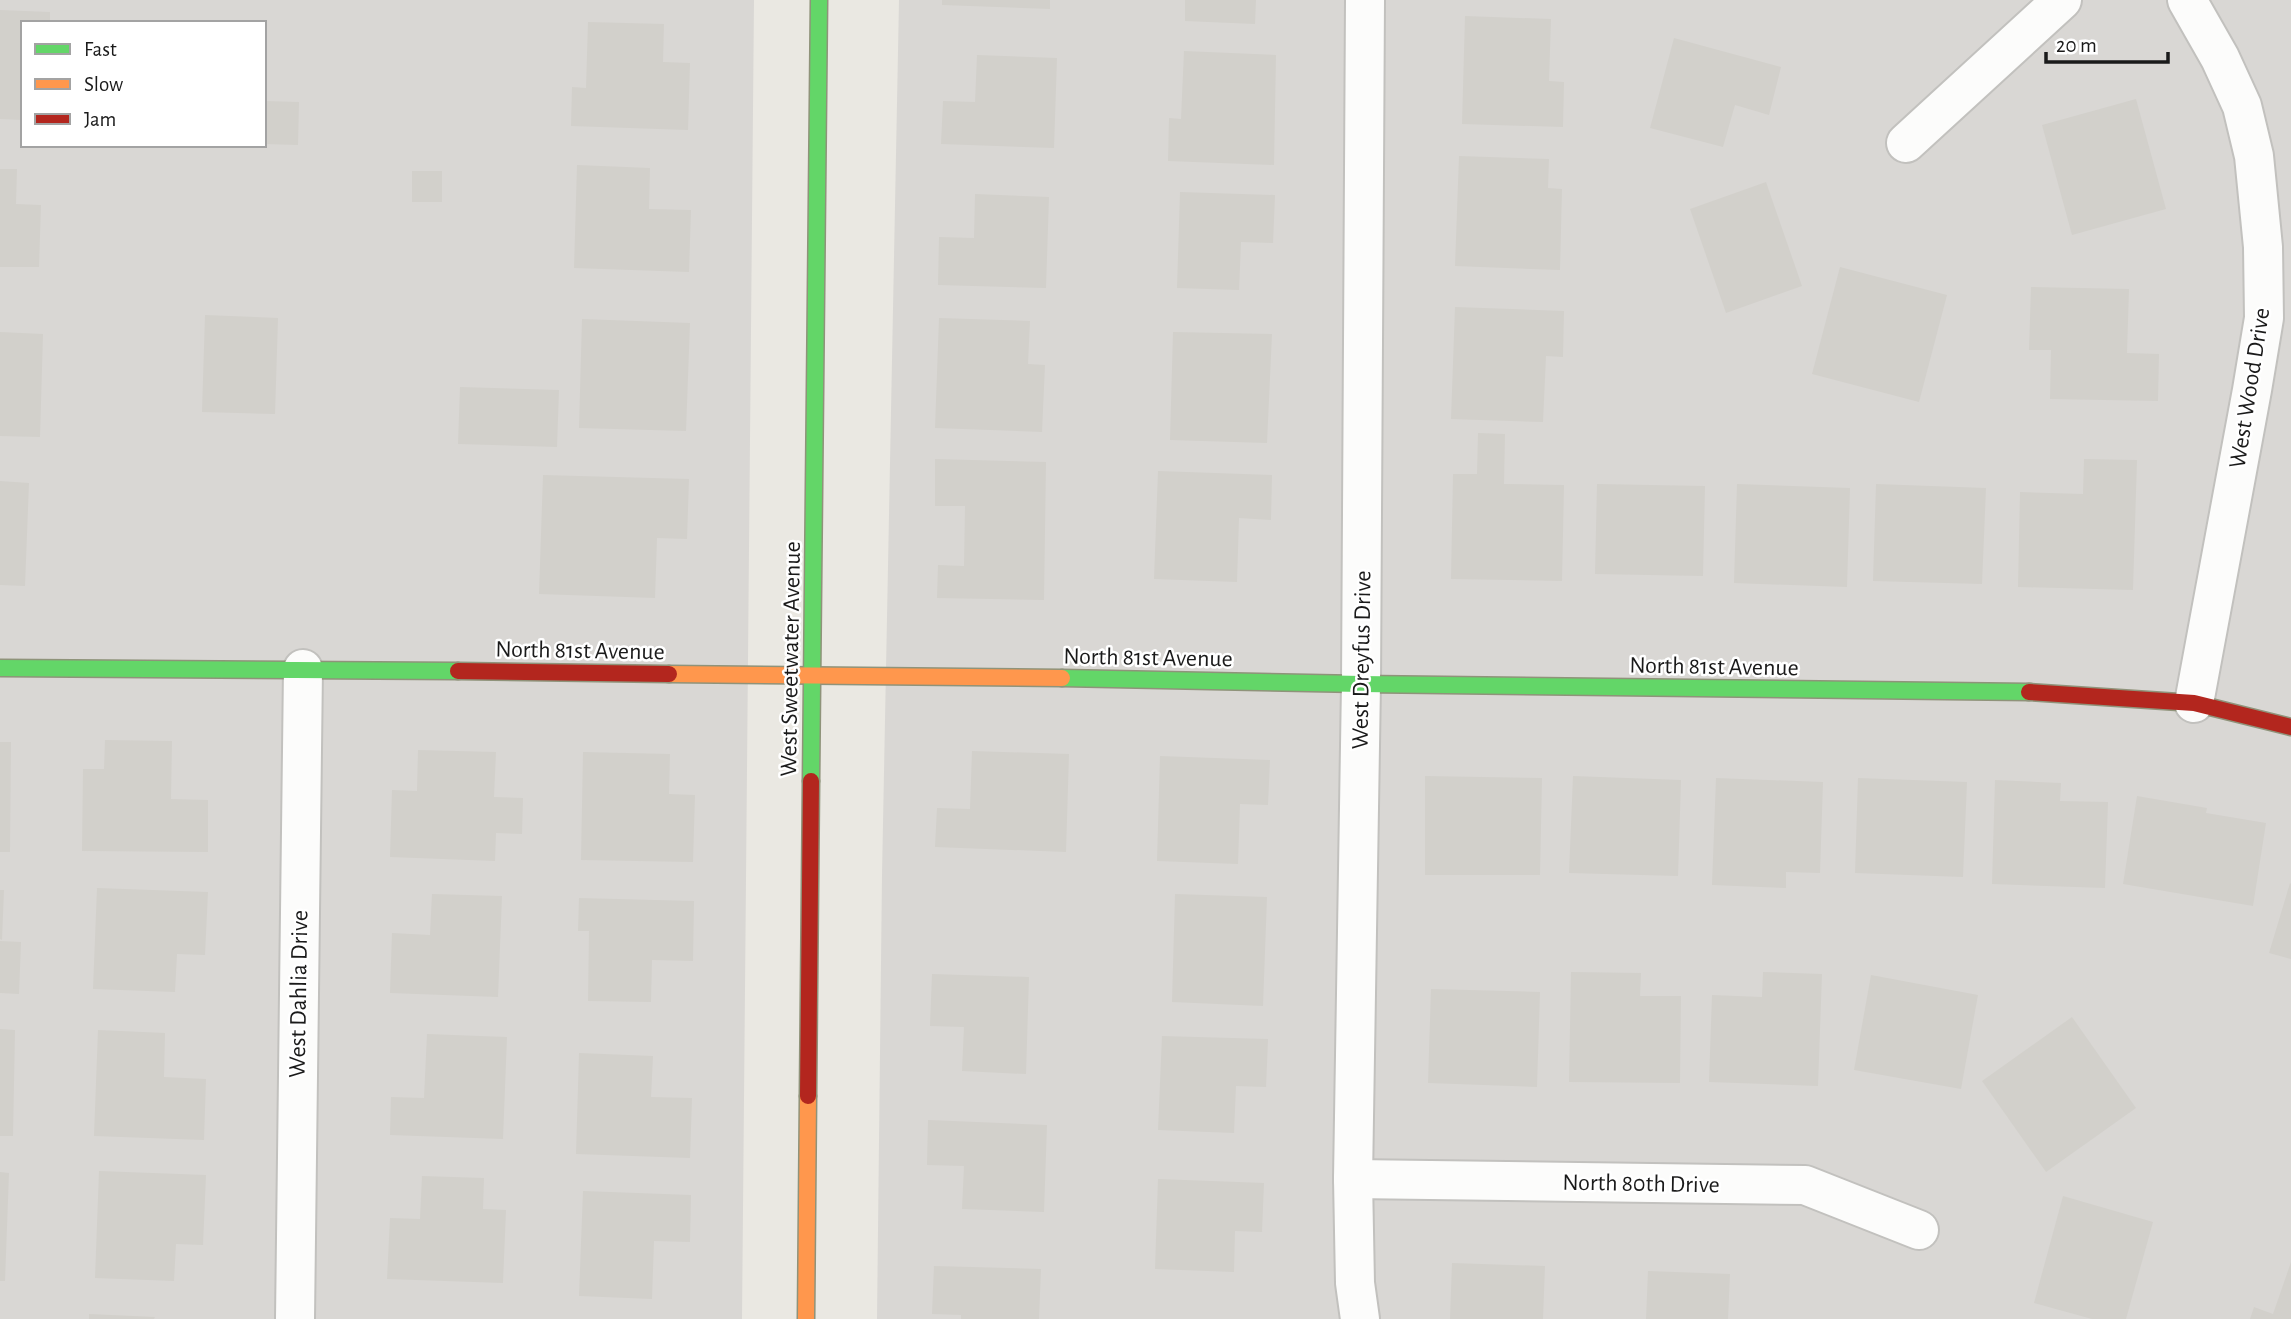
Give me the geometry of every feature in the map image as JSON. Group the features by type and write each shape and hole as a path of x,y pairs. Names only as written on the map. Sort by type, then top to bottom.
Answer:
{"street":[{"name":"West Sweetwater Avenue","path":"806,1319 819,0"},
{"name":"West Dreyfus Drive","path":"1360,1319 1354,1283 1353,1178 1361,684 1365,0"},
{"path":"1906,143 2062,0"},
{"name":"West Wood Drive","path":"2187,0 2220,58 2242,106 2255,169 2263,247 2264,318 2194,704"},
{"name":"North 81st Avenue","path":"0,668 812,674 2043,692 2194,704 2291,727"},
{"name":"West Dahlia Drive","path":"295,1319 303,669"},
{"name":"North 80th Drive","path":"1353,1178 1805,1185 1919,1230"}],"shaded area":[{"path":"0,0 754,0 742,1319 0,1319"},
{"path":"899,0 2291,0 2291,1319 877,1319 882,875"}],"building":[{"path":"942,0 1050,0 1050,9 942,5"},
{"path":"1185,0 1256,0 1255,24 1185,21"},
{"path":"0,10 50,12 50,21 21,21 21,120 0,119"},
{"path":"1465,16 1551,19 1549,81 1564,82 1563,127 1462,124"},
{"path":"588,22 664,24 663,62 690,63 688,130 571,126 572,87 586,88"},
{"path":"1674,38 1781,67 1769,115 1735,105 1723,147 1650,128"},
{"path":"1184,51 1276,55 1274,165 1168,161 1169,118 1181,119"},
{"path":"977,55 1057,58 1054,148 941,144 943,101 975,102"},
{"path":"2136,99 2166,209 2072,235 2042,125"},
{"path":"266,101 299,102 298,145 266,144"},
{"path":"1459,156 1549,159 1548,188 1562,189 1560,270 1455,266"},
{"path":"577,165 650,168 649,209 691,210 689,272 574,268"},
{"path":"0,169 17,169 16,204 41,205 39,267 0,267"},
{"path":"412,171 442,171 442,202 412,202"},
{"path":"1766,182 1802,286 1726,313 1690,209"},
{"path":"1180,192 1275,195 1273,243 1241,242 1239,290 1177,288"},
{"path":"975,194 1049,197 1046,288 938,285 939,237 974,238"},
{"path":"1840,267 1947,295 1919,402 1812,374"},
{"path":"2031,287 2129,289 2127,353 2159,354 2158,401 2050,399 2051,350 2029,350"},
{"path":"1455,307 1564,311 1563,357 1546,356 1543,422 1451,419"},
{"path":"205,315 278,318 275,414 202,412"},
{"path":"939,318 1030,321 1028,364 1045,365 1042,432 935,428"},
{"path":"582,319 690,323 686,431 579,428"},
{"path":"0,332 43,334 40,437 0,436"},
{"path":"1173,332 1272,334 1267,443 1170,440"},
{"path":"460,387 559,390 557,447 458,444"},
{"path":"1478,433 1505,434 1504,484 1564,485 1562,581 1451,579 1453,474 1477,474"},
{"path":"935,459 1046,462 1044,600 937,598 938,565 964,566 965,506 935,506"},
{"path":"2084,459 2137,460 2133,590 2018,587 2020,492 2083,494"},
{"path":"1158,471 1272,475 1271,520 1239,518 1237,582 1154,579"},
{"path":"543,475 689,479 687,539 657,538 655,598 539,594"},
{"path":"0,481 29,483 25,586 0,585"},
{"path":"1597,484 1705,486 1703,576 1595,574"},
{"path":"1737,484 1850,488 1847,587 1734,583"},
{"path":"1876,484 1986,488 1982,584 1873,581"},
{"path":"105,740 172,741 171,799 208,800 208,852 82,851 83,769 104,769"},
{"path":"0,742 11,742 10,852 0,852"},
{"path":"418,750 496,752 494,797 523,798 522,834 496,833 495,861 390,857 392,790 417,791"},
{"path":"972,751 1069,754 1066,852 935,847 937,808 970,809"},
{"path":"583,752 670,754 669,794 695,795 693,862 581,860"},
{"path":"1160,756 1270,760 1268,805 1240,804 1238,864 1157,861"},
{"path":"1425,776 1542,778 1540,875 1425,875"},
{"path":"1573,776 1681,780 1678,876 1569,873"},
{"path":"1716,778 1823,782 1820,873 1786,872 1786,888 1712,885"},
{"path":"1858,778 1967,782 1963,877 1855,873"},
{"path":"1995,780 2061,783 2060,801 2108,802 2105,888 1992,884"},
{"path":"2137,796 2207,808 2206,813 2266,823 2253,906 2123,884"},
{"path":"2291,884 2291,959 2269,953"},
{"path":"97,888 208,892 205,955 177,954 175,992 93,989"},
{"path":"0,890 4,890 2,940 0,939"},
{"path":"432,894 502,896 498,997 390,993 392,933 430,935"},
{"path":"1175,894 1267,897 1263,1006 1172,1002"},
{"path":"579,898 694,901 693,961 652,960 651,1002 588,1001 589,931 578,931"},
{"path":"0,941 21,942 19,994 0,993"},
{"path":"1571,972 1641,973 1640,996 1681,996 1680,1083 1569,1082"},
{"path":"1763,972 1822,974 1818,1086 1709,1082 1712,995 1762,997"},
{"path":"932,974 1029,977 1026,1074 962,1071 964,1027 930,1026"},
{"path":"1871,975 1978,995 1961,1089 1854,1070"},
{"path":"1431,989 1540,992 1537,1087 1428,1083"},
{"path":"2072,1017 2136,1108 2046,1172 1982,1081"},
{"path":"0,1029 15,1030 13,1136 0,1136"},
{"path":"98,1030 165,1033 164,1077 206,1079 204,1140 94,1136"},
{"path":"427,1034 507,1037 503,1139 390,1135 391,1097 424,1098"},
{"path":"1162,1036 1268,1039 1266,1087 1236,1086 1234,1133 1158,1130"},
{"path":"579,1053 653,1056 651,1097 692,1098 690,1158 576,1154"},
{"path":"928,1120 1047,1125 1044,1212 962,1209 964,1166 927,1165"},
{"path":"99,1171 206,1175 203,1245 176,1244 174,1281 95,1278"},
{"path":"0,1172 9,1173 5,1281 0,1281"},
{"path":"422,1176 484,1178 483,1209 506,1210 503,1283 387,1279 390,1218 420,1219"},
{"path":"1158,1179 1264,1183 1262,1232 1235,1231 1234,1272 1155,1269"},
{"path":"583,1191 691,1195 690,1242 654,1241 652,1299 579,1296"},
{"path":"2063,1196 2153,1222 2126,1319 2092,1319 2034,1303"},
{"path":"2291,1262 2291,1319 2250,1319 2254,1307 2273,1314"},
{"path":"1452,1263 1545,1266 1543,1319 1450,1319"},
{"path":"934,1266 1041,1269 1039,1319 961,1319 961,1315 932,1314"},
{"path":"1648,1271 1730,1274 1728,1319 1646,1319"},
{"path":"89,1314 155,1317 89,1319"}],"traffic: fast":[{"path":"811,781 819,0"},
{"path":"0,668 458,671"},
{"path":"1062,678 2029,692"}],"traffic: slow":[{"path":"669,674 1062,678"},
{"path":"806,1319 808,1096"}],"traffic: jam":[{"path":"458,671 669,674"},
{"path":"2029,692 2194,703 2291,727"},
{"path":"808,1096 811,781"}]}
